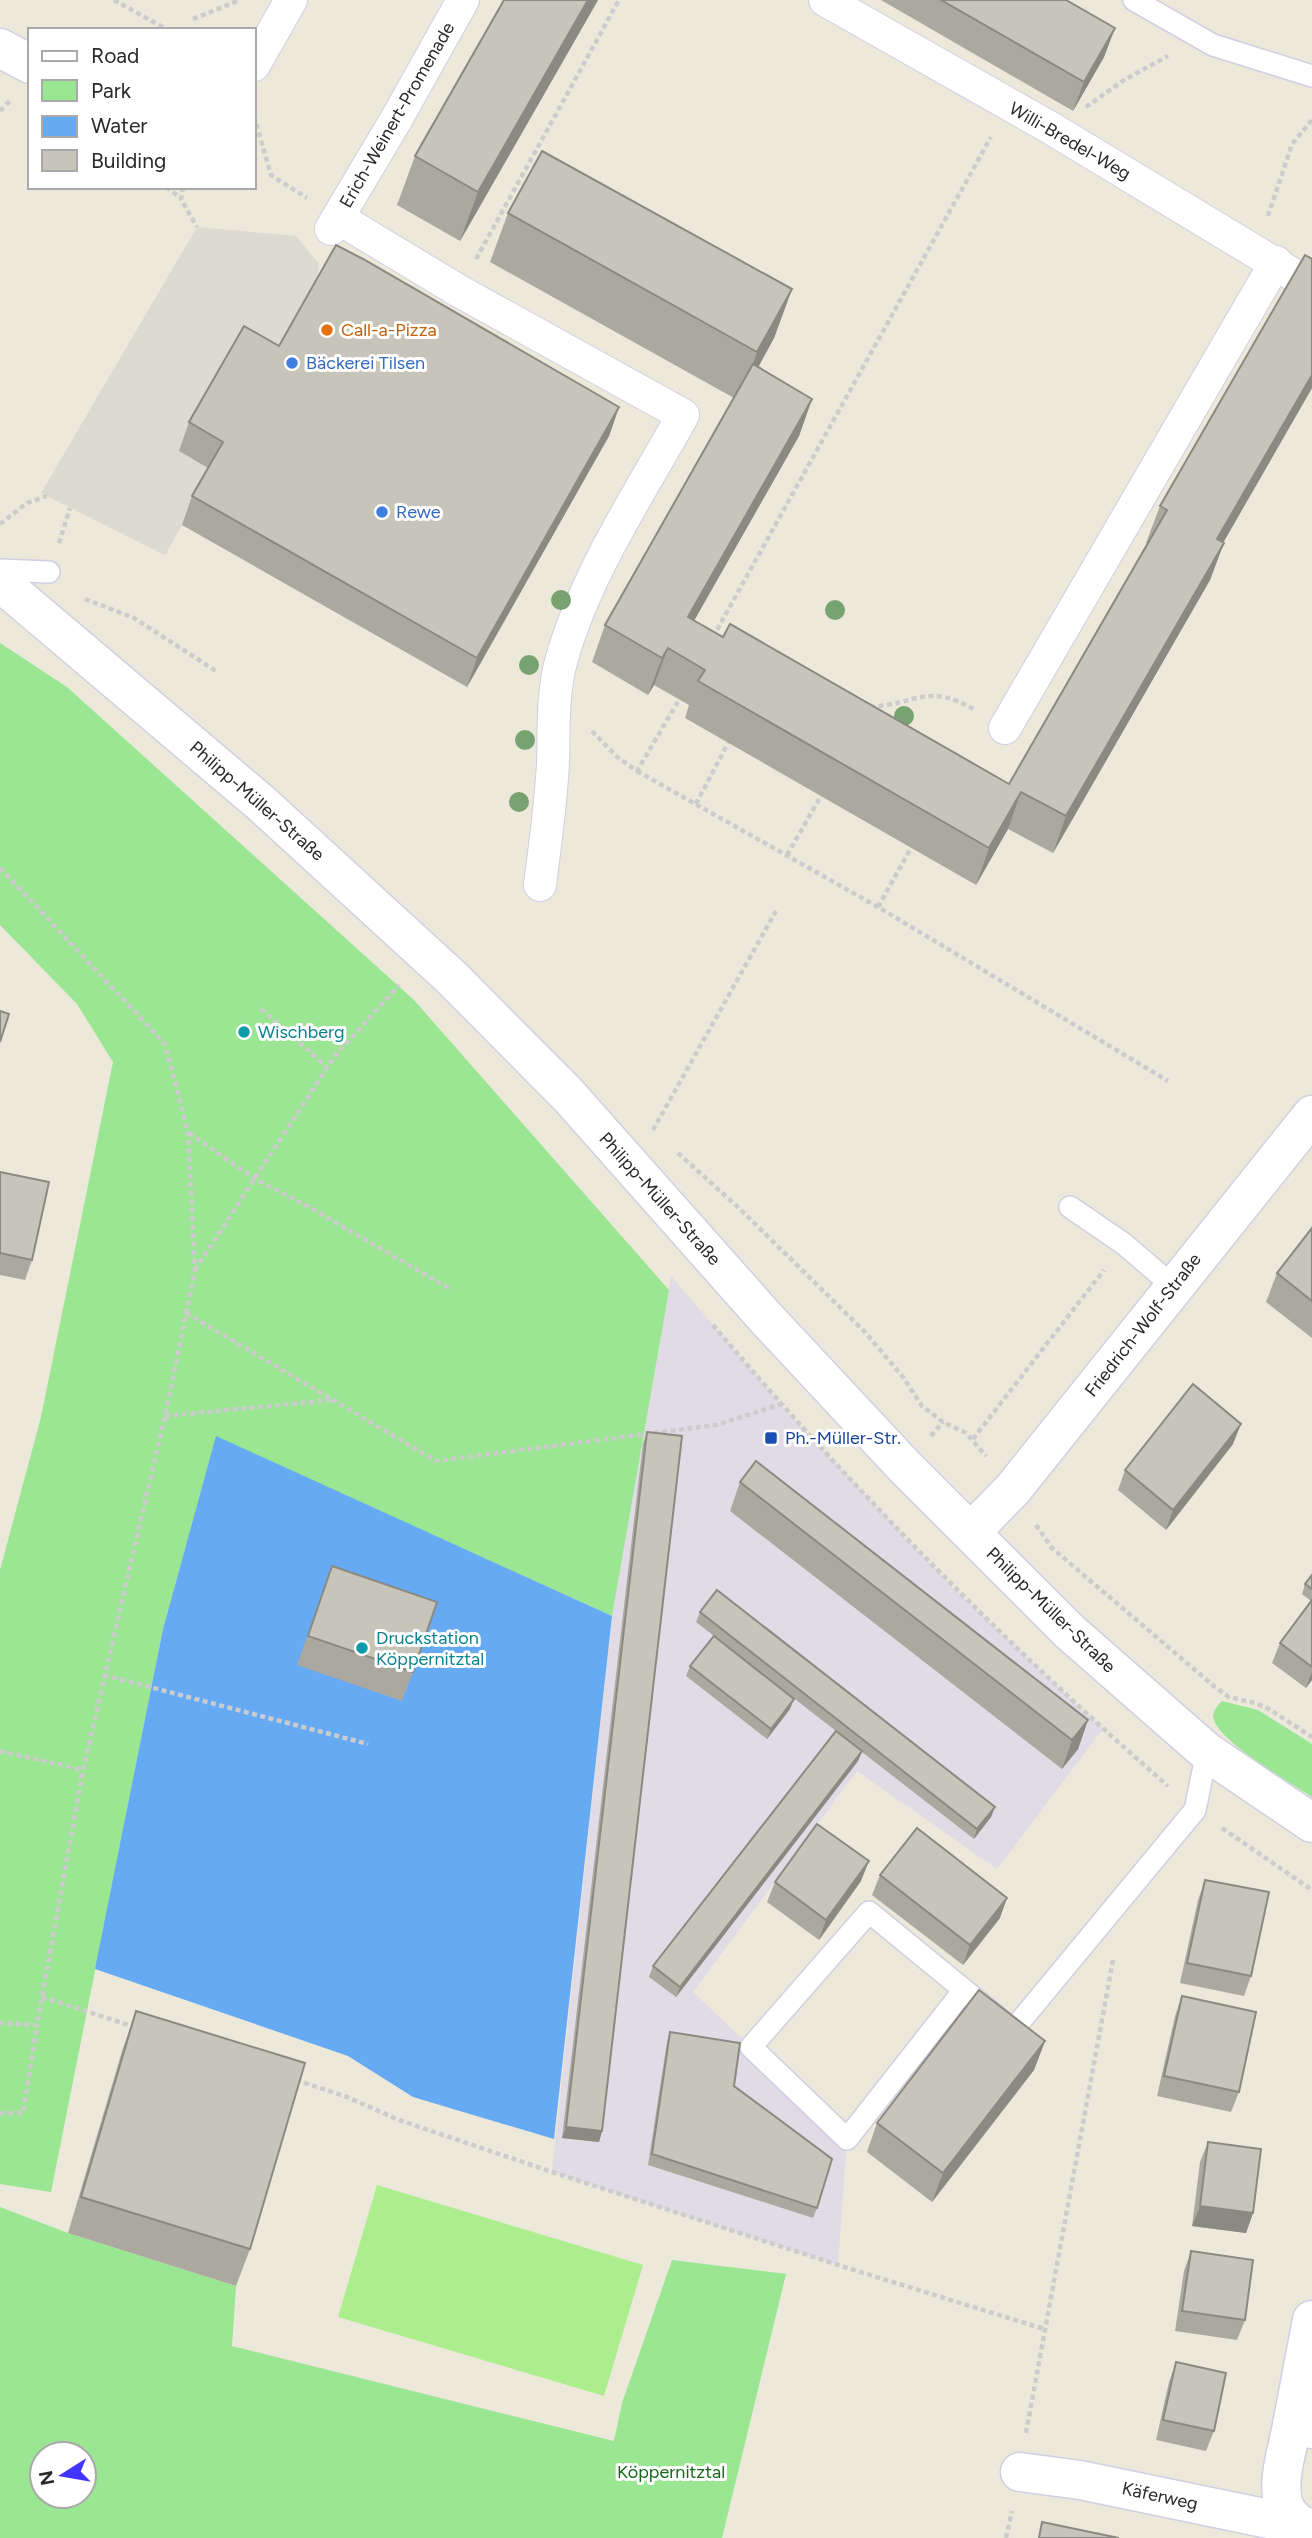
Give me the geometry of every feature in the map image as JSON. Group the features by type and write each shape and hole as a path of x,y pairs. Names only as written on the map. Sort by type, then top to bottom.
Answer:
{"street":[{"path":"256,61 291,0"},
{"name":"Erich-Weinert-Promenade","path":"463,0 335,223 683,415 600,565 577,616 562,659 555,696 551,787 540,885"},
{"name":"Willi-Bredel-Weg","path":"825,0 1049,127 1312,286"},
{"path":"1005,728 1266,256"},
{"name":"Philipp-Müller-Straße","path":"0,582 262,804 452,978 569,1096 816,1372 1070,1632 1207,1752 1312,1823"},
{"name":"Friedrich-Wolf-Straße","path":"971,1532 1013,1489 1312,1115"},
{"name":"Käferweg","path":"1306,2526 1289,2514 1282,2493 1302,2427 1312,2320"},
{"name":"Käferweg","path":"1020,2472 1080,2480 1306,2526"}],"lane":[{"path":"1134,0 1213,45 1312,76"},
{"path":"0,570 49,572"},
{"path":"1070,1208 1124,1244 1173,1286"},
{"path":"964,1990 847,2139 751,2047 869,1912 1013,2030 1195,1810 1207,1752"}],"path":[{"path":"114,0 164,28"},
{"path":"193,19 240,0"},
{"path":"484,243 619,0"},
{"path":"1049,127 1085,107 1124,80 1203,39"},
{"path":"710,642 1008,106"},
{"path":"1266,256 1292,144 1312,120"},
{"path":"256,123 271,174"},
{"path":"168,189 181,199 197,227"},
{"path":"181,199 183,189"},
{"path":"0,524 27,503 47,496"},
{"path":"75,596 134,618 216,671"},
{"path":"867,707 935,694 960,701"},
{"path":"637,771 679,700"},
{"path":"589,728 615,756 637,771 878,907 1168,1081"},
{"path":"696,804 728,743"},
{"path":"787,855 821,796"},
{"path":"878,907 911,848"},
{"path":"0,868 165,1044 188,1133 195,1270 165,1416 83,1770 23,2113 0,2113"},
{"path":"653,1131 776,911"},
{"path":"195,1270 327,1067 397,987"},
{"path":"261,1009 327,1067"},
{"path":"188,1133 255,1179 302,1203 452,1290"},
{"path":"973,1439 1124,1244"},
{"path":"186,1313 436,1461 716,1425 781,1405 816,1372"},
{"path":"705,1315 781,1405 953,1588 1103,1730 1195,1810 1312,1890"},
{"path":"165,1416 333,1400"},
{"path":"104,1675 368,1744"},
{"path":"0,1751 83,1770"},
{"path":"1006,2538 1114,1959"},
{"path":"42,1997 135,2027"},
{"path":"0,2022 37,2025"},
{"path":"294,2080 347,2097 399,2120 552,2172 1044,2329"}],"shaded area":[{"path":"197,227 296,236 319,264 315,293 165,555 41,493"},
{"path":"671,1276 781,1405 953,1588 1103,1729 997,1869 857,1771 693,1992 847,2139 838,2265 552,2172 612,1616"}],"green space":[{"path":"0,643 67,687 414,1000 669,1290 612,1616 216,1437 163,1629 51,2192 0,2184 0,1570 41,1417 113,1062 77,1004 0,925"},
{"path":"1222,1701 1258,1710 1312,1744 1312,1797 1229,1740 1219,1729 1213,1715"},
{"path":"377,2185 643,2265 604,2396 338,2317"},
{"name":"Köppernitztal","path":"0,2207 68,2233 236,2286 232,2346 614,2441 622,2403 672,2260 786,2274 722,2538 0,2538"}],"water":[{"path":"216,1436 612,1616 554,2139 413,2097 348,2056 95,1969 163,1629"}],"building":[{"path":"504,0 588,0 478,192 415,156"},
{"path":"941,0 1066,0 1115,28 1084,82"},
{"path":"542,151 792,289 757,352 508,213"},
{"path":"336,245 619,407 477,658 192,496 223,442 189,422 244,326 279,346"},
{"path":"1305,255 1312,259 1312,375 1217,539 1224,543 1066,816 1021,792 989,848 698,681 705,670 668,648 662,658 605,625 753,364 812,399 688,617 723,637 730,624 1009,784 1167,510 1160,506"},
{"path":"0,1011 9,1014 0,1042"},
{"path":"0,1172 49,1182 32,1260 0,1253"},
{"path":"1312,1228 1312,1301 1277,1273"},
{"path":"1193,1384 1241,1424 1173,1510 1125,1470"},
{"path":"647,1432 682,1436 602,2131 566,2127"},
{"path":"756,1461 1088,1720 1072,1740 740,1482"},
{"path":"332,1566 437,1602 413,1672 308,1636"},
{"path":"1312,1575 1312,1589 1305,1584"},
{"path":"717,1590 995,1807 977,1829 700,1612"},
{"path":"1312,1600 1312,1667 1280,1643"},
{"path":"714,1636 794,1699 771,1729 690,1666"},
{"path":"836,1731 862,1751 680,1987 653,1966"},
{"path":"817,1824 869,1861 826,1920 775,1882"},
{"path":"917,1828 1007,1898 970,1945 880,1875"},
{"path":"1205,1880 1269,1892 1251,1976 1187,1963"},
{"path":"979,1990 1045,2041 943,2173 877,2123"},
{"path":"1182,1996 1256,2012 1239,2092 1164,2076"},
{"path":"136,2011 305,2063 250,2249 81,2197"},
{"path":"670,2032 740,2043 734,2086 832,2159 817,2208 652,2154"},
{"path":"1208,2142 1261,2149 1253,2213 1200,2206"},
{"path":"1191,2251 1253,2260 1245,2320 1182,2311"},
{"path":"1176,2362 1226,2373 1214,2431 1163,2420"},
{"path":"1042,2522 1119,2538 1039,2538"}],"place":[{"name":"Call-a-Pizza","path":"327,330"},
{"name":"Bäckerei Tilsen","path":"292,363"},
{"name":"Rewe","path":"382,512"},
{"name":"Wischberg","path":"244,1032"},
{"name":"Ph.-Müller-Str.","path":"771,1438"},
{"name":"Druckstation Köppernitztal","path":"362,1648"}]}
